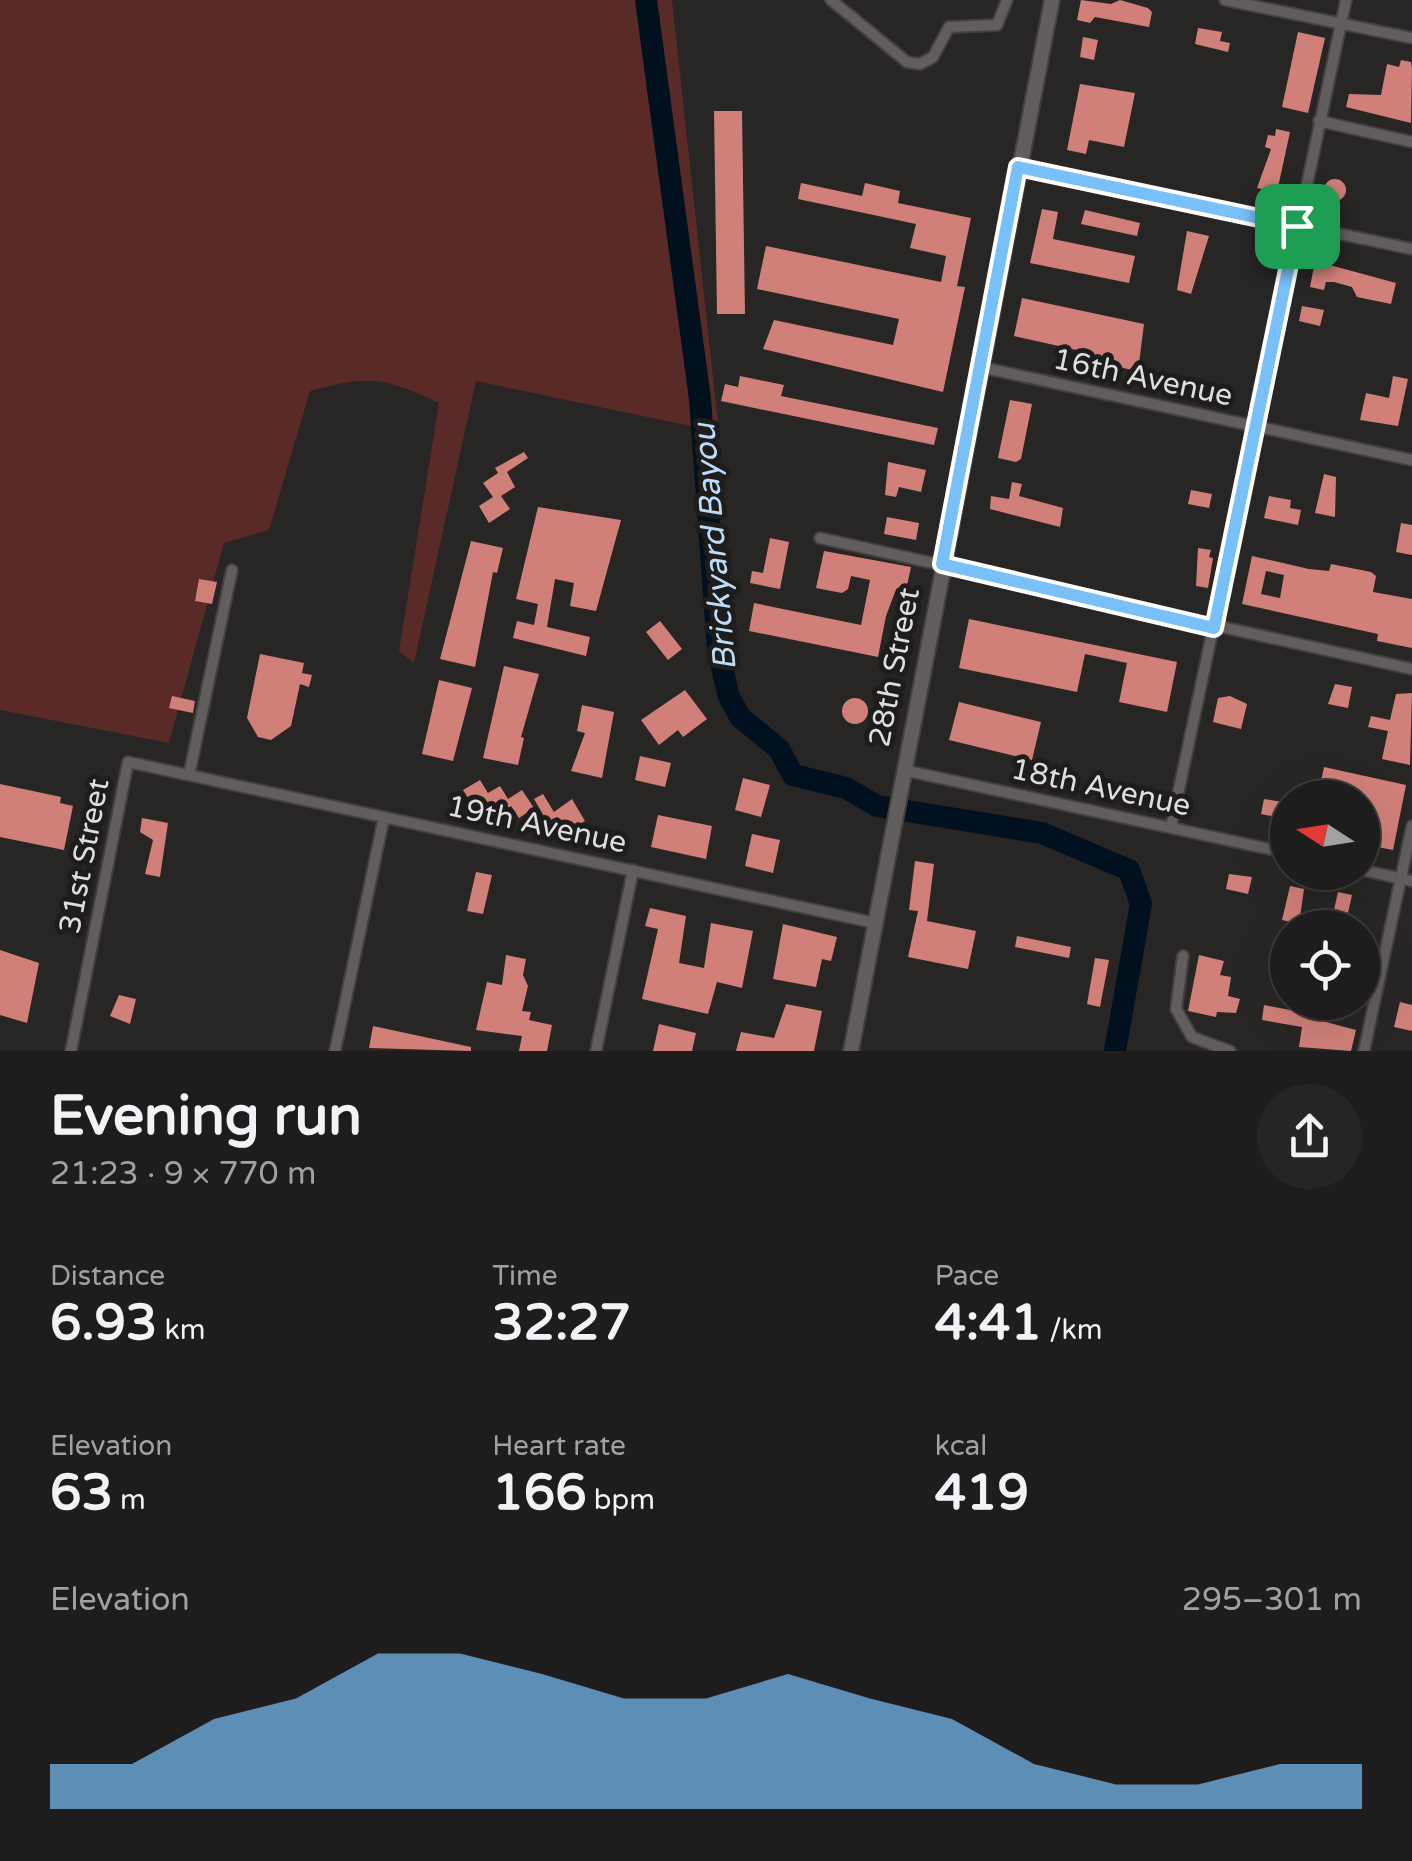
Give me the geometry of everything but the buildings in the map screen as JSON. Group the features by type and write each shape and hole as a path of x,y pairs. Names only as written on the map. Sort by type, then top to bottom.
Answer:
{"main road":[{"name":"28th Street","path":"851,1051 1052,0"}],"street":[{"path":"831,0 906,62 920,64 933,57 949,27 997,25 1007,0"},
{"path":"1226,0 1412,38"},
{"path":"1171,827 1346,0"},
{"path":"1319,121 1412,142"},
{"path":"1018,167 1412,249"},
{"name":"16th Avenue","path":"980,367 1412,460"},
{"path":"820,538 1412,669"},
{"path":"189,775 232,570"},
{"name":"31st Street","path":"71,1051 128,762 189,775"},
{"name":"18th Avenue","path":"903,770 1270,849"},
{"name":"19th Avenue","path":"189,775 875,923"},
{"path":"335,1051 384,817"},
{"path":"1364,1051 1406,879 1412,826"},
{"path":"596,1051 633,870"},
{"path":"1380,874 1406,879"},
{"path":"1183,956 1176,1009 1192,1038 1230,1051"}],"shaded area":[{"path":"0,0 672,0 719,432 476,381 414,663 399,651 439,403 376,381 348,382 310,391 269,530 224,543 169,743 0,710"}],"waterway":[{"name":"Brickyard Bayou","path":"646,0 700,399 718,650 729,697 740,717 779,749 793,775 846,788 877,806 1042,833 1129,870 1141,904 1115,1051"}],"route":[{"path":"1018,167 1297,226 1214,628 942,564 1018,167"}]}
